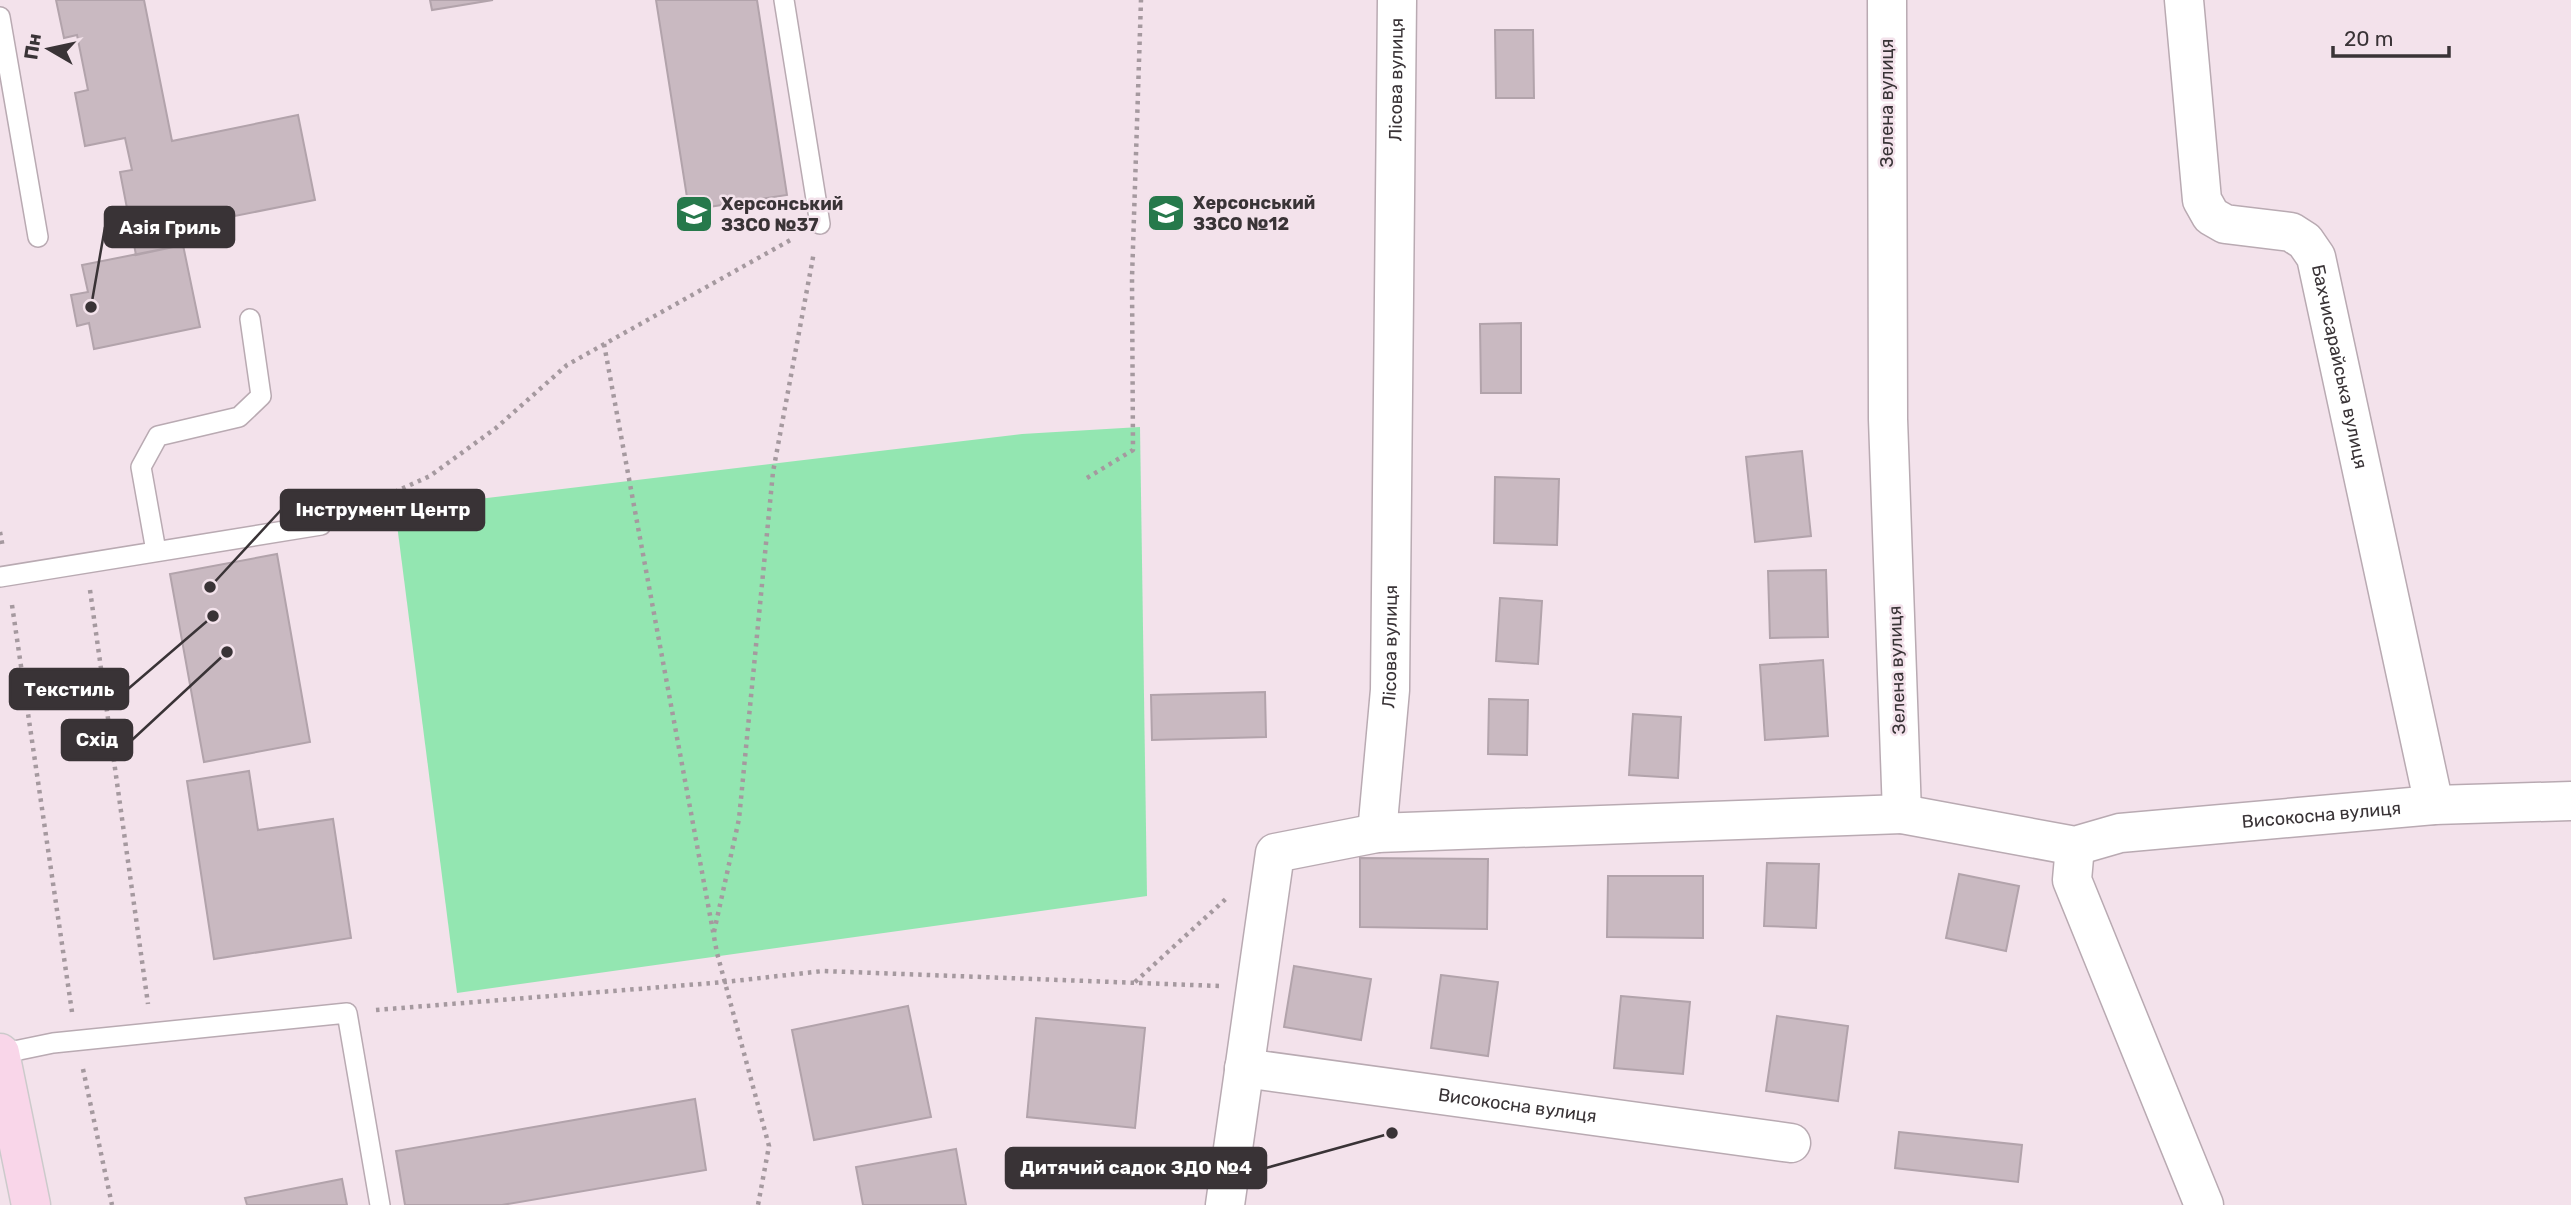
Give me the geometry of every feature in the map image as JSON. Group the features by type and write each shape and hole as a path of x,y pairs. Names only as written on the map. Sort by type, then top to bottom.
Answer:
{"main road":[{"path":"0,1054 18,1186"}],"street":[{"name":"Лісова вулиця","path":"1377,833 1390,690 1397,0"},
{"name":"Зелена вулиця","path":"1887,0 1888,419 1902,814"},
{"name":"Бахчисарайська вулиця","path":"2184,0 2202,200 2211,216 2225,223 2291,232 2305,241 2316,257 2434,805"},
{"name":"Високосна вулиця","path":"1902,814 2074,846 2120,833 2434,805 2571,801"},
{"path":"1225,1205 1275,853 1377,833 1902,814"},
{"path":"2074,846 2072,880 2204,1205"},
{"name":"Високосна вулиця","path":"1244,1068 1791,1143"}],"lane":[{"path":"784,0 820,224"},
{"path":"0,17 38,237"},
{"path":"156,551 141,467 158,436 239,417 261,396 250,319"},
{"path":"4,576 321,524"},
{"path":"0,1054 77,1041 347,1013 380,1205"}],"path":[{"path":"1087,478 1133,450 1132,278 1141,0"},
{"path":"321,524 430,476 496,428 567,365 820,224"},
{"path":"713,935 739,819 773,472 820,224"},
{"path":"604,344 713,935 769,1146 758,1205"},
{"path":"0,532 4,576 77,1041 112,1205"},
{"path":"86,563 152,1033"},
{"path":"1135,983 1275,853"},
{"path":"347,1013 725,982 823,971 1256,987"}],"green space":[{"path":"1140,427 1147,896 457,993 395,509 1022,434"}],"building":[{"path":"56,0 144,0 172,141 298,115 315,200 179,227 183,245 136,255 120,172 132,170 125,138 85,146 75,93 88,90 77,35 64,38"},
{"path":"430,0 493,0 432,10"},
{"path":"656,0 757,0 787,195 689,210"},
{"path":"1495,30 1533,30 1534,98 1496,98"},
{"path":"183,245 200,327 94,349 89,323 77,326 71,295 88,292 82,265"},
{"path":"1521,323 1521,393 1481,393 1480,324"},
{"path":"1802,451 1811,536 1755,542 1746,457"},
{"path":"1495,477 1559,479 1557,545 1494,543"},
{"path":"277,554 310,742 204,762 170,574"},
{"path":"1826,570 1828,637 1770,638 1768,571"},
{"path":"1500,598 1542,601 1538,664 1496,661"},
{"path":"1823,660 1828,736 1765,740 1760,665"},
{"path":"1265,692 1266,737 1152,740 1151,695"},
{"path":"1489,699 1528,700 1527,755 1488,754"},
{"path":"1633,714 1681,717 1678,778 1629,775"},
{"path":"249,771 258,830 333,819 351,938 214,959 187,781"},
{"path":"1360,858 1488,859 1487,929 1360,927"},
{"path":"1767,863 1819,864 1816,928 1764,926"},
{"path":"1959,874 2019,886 2006,951 1946,938"},
{"path":"1608,876 1703,876 1703,938 1607,937"},
{"path":"1294,966 1371,979 1361,1040 1284,1027"},
{"path":"1441,975 1498,982 1488,1056 1431,1048"},
{"path":"1621,996 1690,1002 1683,1074 1614,1068"},
{"path":"908,1006 931,1117 814,1140 792,1030"},
{"path":"1777,1016 1848,1026 1838,1101 1766,1091"},
{"path":"1036,1018 1145,1028 1135,1128 1027,1117"},
{"path":"695,1099 706,1170 502,1205 405,1205 396,1151"},
{"path":"1899,1132 2022,1145 2018,1182 1895,1168"},
{"path":"956,1149 966,1205 863,1205 856,1167"},
{"path":"342,1179 347,1205 247,1205 245,1198"}],"place":[{"name":"Херсонський ЗЗСО №12","path":"1166,213"},
{"name":"Херсонський ЗЗСО №37","path":"694,214"},
{"name":"Азія Гриль","path":"91,307"},
{"name":"Інструмент Центр","path":"210,587"},
{"name":"Текстиль","path":"213,616"},
{"name":"Схід","path":"227,652"},
{"name":"Дитячий садок ЗДО №4","path":"1392,1133"}]}
